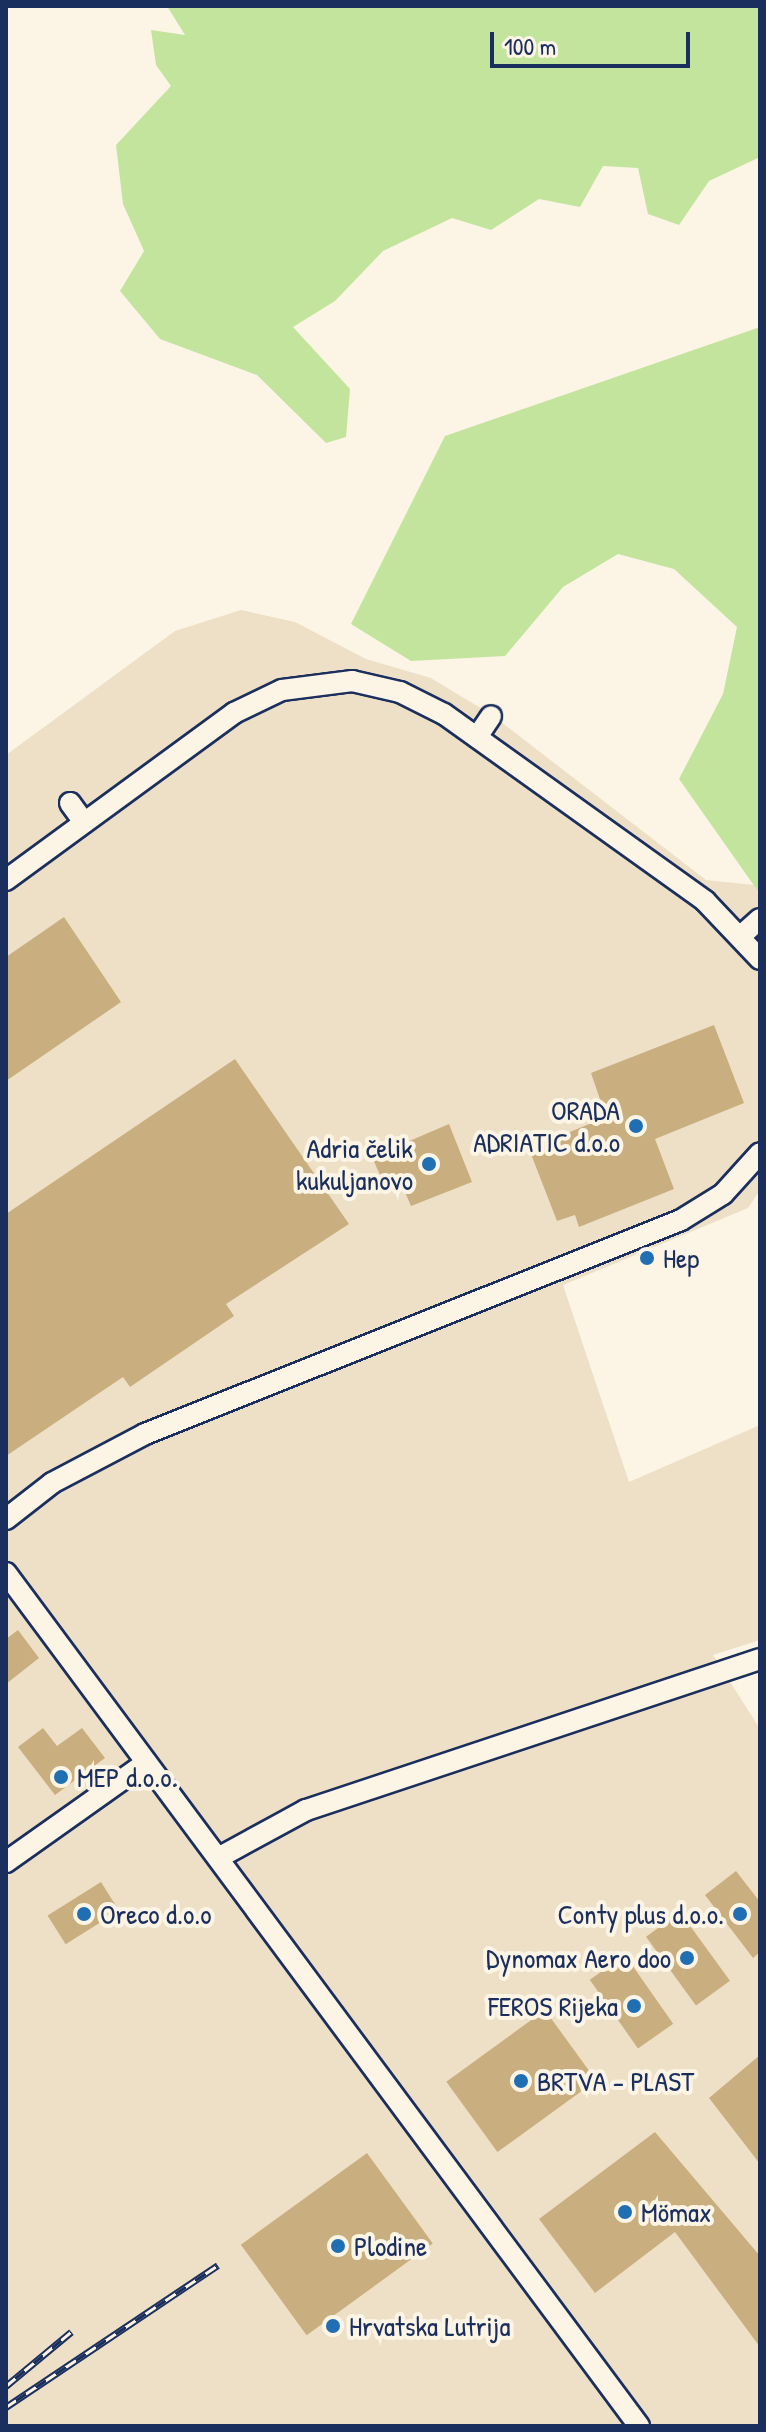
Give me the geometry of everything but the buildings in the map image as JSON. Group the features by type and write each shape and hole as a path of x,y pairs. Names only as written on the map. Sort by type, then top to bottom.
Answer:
{"street":[{"path":"6,880 234,713 307,684 352,681 400,692 477,737 742,935 760,959"},
{"path":"477,737 491,716"},
{"path":"70,803 84,822"},
{"path":"742,935 760,919"},
{"path":"6,1519 52,1483 145,1434 681,1220 723,1194 760,1153"},
{"path":"6,1573 639,2426"},
{"path":"218,1858 306,1810 760,1659"},
{"path":"6,1862 146,1763"}],"shaded area":[{"path":"241,610 295,622 366,659 431,678 492,715 706,880 754,885 760,894 760,1190 748,1208 563,1285 629,1482 760,1425 760,1640 713,1655 760,1729 760,2426 6,2426 6,755 175,631"}],"green space":[{"path":"167,6 760,6 760,157 709,181 679,225 648,214 638,168 603,166 580,207 539,199 491,230 452,218 383,251 335,301 293,327 350,389 346,437 326,443 257,375 160,339 120,291 144,251 123,204 116,145 171,86 156,65 151,30 185,35"},
{"path":"760,327 760,894 679,779 723,694 737,627 674,569 618,554 563,587 505,656 411,661 351,624 445,436"}],"railway":[{"path":"6,2407 218,2265"},
{"path":"6,2386 71,2332"}],"place":[{"name":"ORADA ADRIATIC d.o.o","path":"636,1126"},
{"name":"Adria čelik kukuljanovo","path":"429,1164"},
{"name":"Hep","path":"647,1258"},
{"name":"MEP d.o.o.","path":"61,1777"},
{"name":"Oreco d.o.o","path":"84,1914"},
{"name":"Conty plus d.o.o.","path":"740,1914"},
{"name":"Dynomax Aero doo","path":"687,1958"},
{"name":"FEROS Rijeka","path":"634,2006"},
{"name":"BRTVA - PLAST","path":"521,2081"},
{"name":"Mömax","path":"625,2212"},
{"name":"Plodine","path":"338,2246"},
{"name":"Hrvatska Lutrija","path":"333,2326"}]}
